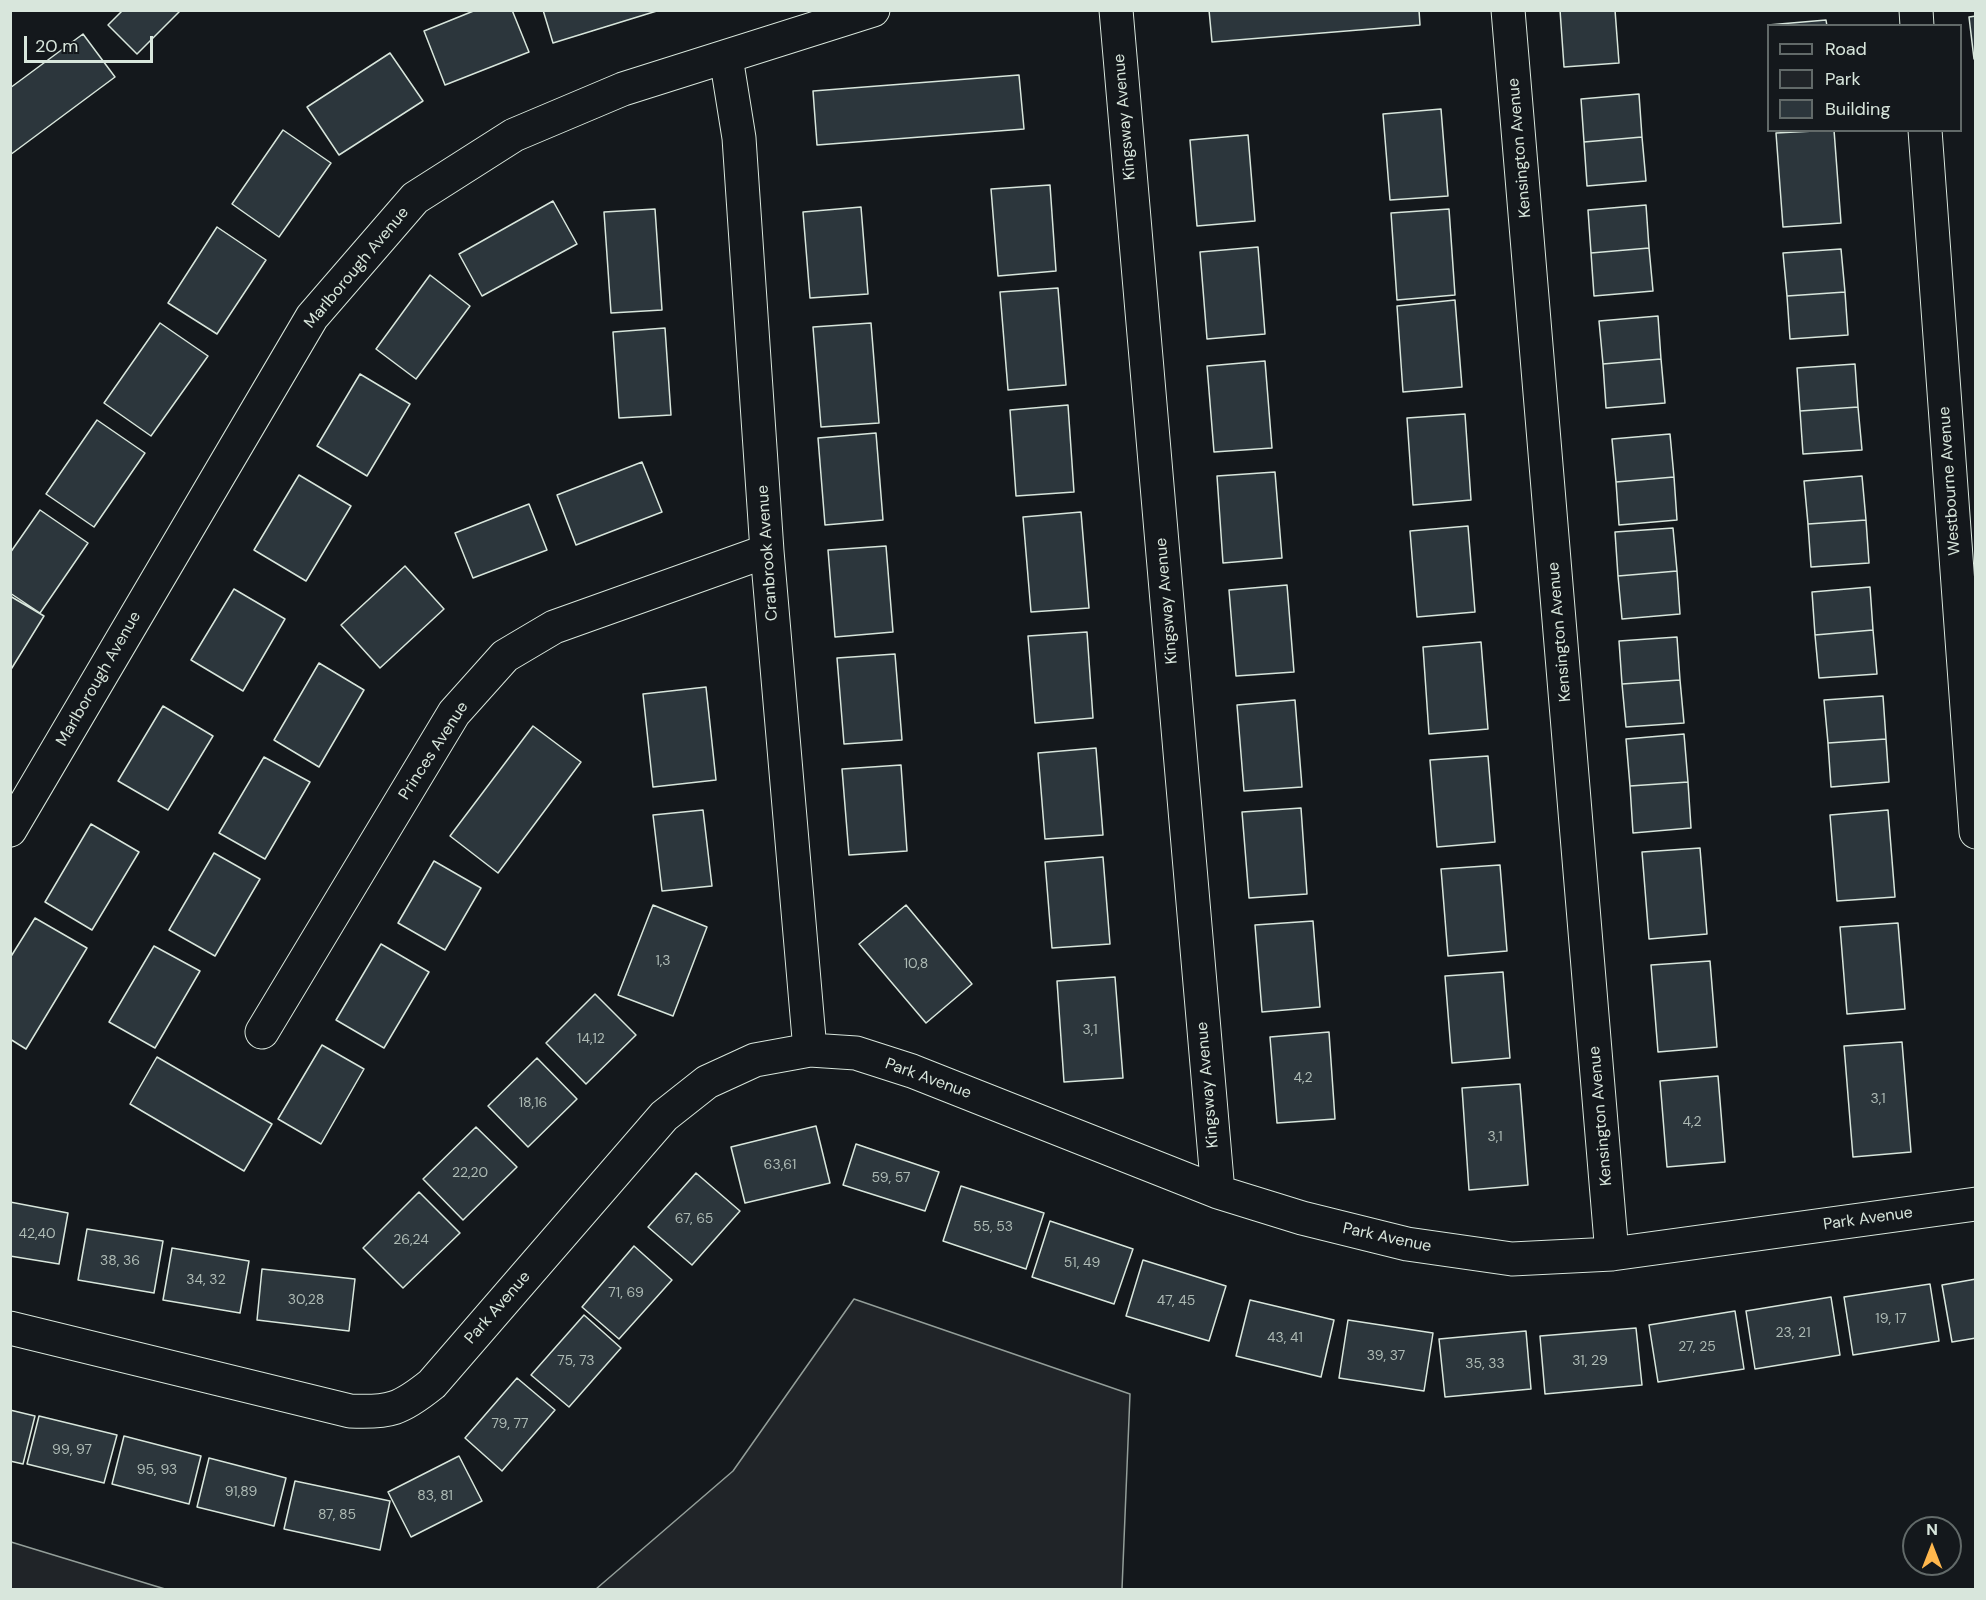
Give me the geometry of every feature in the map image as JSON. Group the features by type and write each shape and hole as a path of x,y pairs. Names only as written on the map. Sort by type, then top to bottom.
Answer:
{"street":[{"name":"Marlborough Avenue","path":"10,830 312,317 415,198 514,135 623,89 873,10"},
{"name":"Kingsway Avenue","path":"1116,10 1218,1192"},
{"name":"Kensington Avenue","path":"1508,10 1612,1254"},
{"name":"Cranbrook Avenue","path":"726,57 739,138 767,551 810,1050"},
{"name":"Westbourne Avenue","path":"1925,132 1976,832"},
{"name":"Princes Avenue","path":"262,1032 454,713 505,656 554,627 767,551"},
{"name":"Park Avenue","path":"10,1328 350,1411 382,1412 410,1402 432,1384 664,1116 707,1082 755,1060 810,1050 856,1053 912,1071 1218,1192 1302,1218 1407,1244 1512,1259 1612,1254 1976,1204"}],"green space":[{"path":"854,1299 1130,1394 1122,1589 596,1589 733,1471"},
{"path":"11,1542 165,1589 11,1589"}],"building":[{"path":"123,10 181,10 137,54 108,25"},
{"path":"476,10 512,10 529,52 445,85 424,31"},
{"path":"543,10 660,10 553,43"},
{"path":"1209,10 1419,10 1420,25 1212,42"},
{"path":"1560,10 1615,10 1619,63 1564,67"},
{"path":"1976,16 1976,59 1974,59 1969,17"},
{"path":"1826,20 1827,24 1780,24"},
{"path":"83,34 115,77 10,155 10,88"},
{"path":"390,53 423,101 339,155 307,107"},
{"path":"1019,75 1024,129 817,145 813,91"},
{"path":"1639,94 1642,137 1584,142 1581,99"},
{"path":"1441,109 1448,196 1390,200 1383,114"},
{"path":"283,130 331,163 279,237 232,204"},
{"path":"1834,132 1841,223 1783,227 1776,133"},
{"path":"1248,135 1255,221 1197,226 1190,140"},
{"path":"1642,137 1646,181 1587,186 1584,142"},
{"path":"1050,185 1056,271 998,276 991,189"},
{"path":"553,201 577,244 482,296 459,254"},
{"path":"1646,205 1649,248 1591,253 1588,210"},
{"path":"861,207 868,294 810,298 803,212"},
{"path":"655,209 662,310 611,313 604,212"},
{"path":"1449,209 1455,295 1397,300 1391,213"},
{"path":"217,227 266,260 217,334 168,303"},
{"path":"1258,247 1265,334 1207,339 1200,252"},
{"path":"1649,248 1653,291 1594,296 1591,253"},
{"path":"1841,249 1845,292 1787,296 1783,253"},
{"path":"430,275 470,306 416,379 376,349"},
{"path":"1058,288 1066,385 1008,390 1000,292"},
{"path":"1845,292 1848,335 1790,339 1787,296"},
{"path":"1455,300 1462,387 1403,392 1397,306"},
{"path":"1658,316 1661,359 1603,364 1599,321"},
{"path":"160,323 208,356 151,436 104,403"},
{"path":"871,323 879,423 821,427 813,327"},
{"path":"665,328 671,415 619,418 613,332"},
{"path":"1661,359 1665,403 1606,408 1603,364"},
{"path":"1265,361 1272,448 1214,452 1207,366"},
{"path":"1855,364 1858,407 1800,411 1797,368"},
{"path":"360,374 410,404 367,476 317,446"},
{"path":"1068,405 1074,492 1016,496 1010,410"},
{"path":"1858,407 1862,450 1803,454 1800,411"},
{"path":"1465,414 1471,500 1413,505 1407,418"},
{"path":"97,420 145,453 94,527 46,494"},
{"path":"876,433 883,520 825,525 818,438"},
{"path":"1670,434 1674,477 1616,482 1612,439"},
{"path":"642,462 662,512 576,545 557,495"},
{"path":"1275,472 1282,558 1223,563 1217,476"},
{"path":"299,475 351,506 306,581 254,550"},
{"path":"1862,476 1866,520 1808,524 1804,481"},
{"path":"1674,477 1677,520 1619,525 1616,482"},
{"path":"529,504 547,550 473,578 455,533"},
{"path":"40,510 88,543 40,613 10,593 10,553"},
{"path":"1081,512 1089,608 1031,612 1023,517"},
{"path":"1866,520 1869,563 1811,567 1808,524"},
{"path":"1468,526 1475,612 1417,617 1410,531"},
{"path":"1673,528 1677,571 1618,576 1615,532"},
{"path":"886,546 893,632 835,637 828,550"},
{"path":"405,566 444,609 380,668 341,625"},
{"path":"1677,571 1680,614 1622,619 1618,576"},
{"path":"1287,585 1294,672 1236,676 1229,590"},
{"path":"1870,587 1873,630 1815,635 1812,592"},
{"path":"234,589 285,619 243,691 191,660"},
{"path":"10,596 44,616 10,671"},
{"path":"1873,630 1877,674 1819,678 1815,635"},
{"path":"1087,632 1093,718 1035,723 1028,636"},
{"path":"1677,637 1680,680 1622,684 1619,641"},
{"path":"1481,642 1488,729 1429,734 1423,647"},
{"path":"895,654 902,740 844,744 837,658"},
{"path":"319,663 364,690 319,767 274,740"},
{"path":"1680,680 1684,723 1626,727 1622,684"},
{"path":"706,687 716,780 653,787 643,694"},
{"path":"1883,696 1886,739 1828,743 1824,700"},
{"path":"1295,700 1302,787 1244,791 1237,705"},
{"path":"163,706 213,736 168,810 118,781"},
{"path":"533,726 581,762 498,873 450,836"},
{"path":"1684,734 1688,782 1630,786 1626,739"},
{"path":"1886,739 1889,782 1831,787 1828,743"},
{"path":"1096,748 1103,835 1045,839 1038,753"},
{"path":"1488,756 1495,842 1437,847 1430,760"},
{"path":"264,757 310,782 265,859 219,833"},
{"path":"901,765 907,851 849,855 842,769"},
{"path":"1688,782 1691,828 1633,833 1630,786"},
{"path":"1301,808 1307,894 1249,898 1242,812"},
{"path":"703,810 712,886 662,891 653,815"},
{"path":"1888,810 1895,897 1837,901 1830,815"},
{"path":"91,824 139,852 92,930 45,902"},
{"path":"1700,848 1707,934 1649,939 1642,852"},
{"path":"214,853 260,879 215,956 169,930"},
{"path":"1103,857 1110,944 1052,948 1045,862"},
{"path":"434,861 481,888 445,950 398,923"},
{"path":"1500,865 1507,951 1448,956 1441,869"},
{"path":"653,905 707,927 673,1016 618,995"},
{"path":"906,905 972,984 926,1023 859,944"},
{"path":"35,918 87,948 26,1049 10,1039 10,958"},
{"path":"1313,921 1320,1007 1262,1012 1255,925"},
{"path":"1898,923 1905,1009 1847,1014 1840,927"},
{"path":"381,944 429,972 384,1048 336,1020"},
{"path":"154,946 200,971 155,1048 109,1022"},
{"path":"1710,961 1717,1047 1658,1052 1651,965"},
{"path":"1503,972 1510,1058 1452,1063 1445,976"},
{"path":"1115,977 1123,1078 1064,1082 1057,981"},
{"path":"595,994 636,1035 586,1084 546,1043"},
{"path":"1329,1032 1335,1119 1277,1123 1270,1037"},
{"path":"1902,1042 1911,1152 1853,1157 1844,1046"},
{"path":"322,1045 364,1069 321,1144 278,1119"},
{"path":"157,1057 272,1124 244,1171 130,1104"},
{"path":"537,1058 577,1099 528,1147 488,1106"},
{"path":"1718,1076 1725,1162 1667,1167 1660,1081"},
{"path":"1520,1084 1528,1185 1469,1190 1462,1088"},
{"path":"816,1126 830,1183 745,1203 731,1147"},
{"path":"476,1127 517,1167 463,1220 423,1179"},
{"path":"856,1144 939,1172 925,1211 843,1185"},
{"path":"696,1173 740,1211 692,1265 648,1227"},
{"path":"961,1186 1044,1213 1026,1269 943,1241"},
{"path":"419,1192 460,1233 403,1288 363,1248"},
{"path":"10,1202 68,1213 59,1264 10,1256"},
{"path":"1050,1221 1133,1249 1114,1304 1032,1277"},
{"path":"87,1229 163,1241 154,1293 78,1280"},
{"path":"634,1246 672,1280 619,1339 582,1307"},
{"path":"172,1248 249,1261 240,1313 163,1300"},
{"path":"1143,1260 1226,1286 1209,1341 1126,1316"},
{"path":"262,1269 355,1279 349,1331 257,1320"},
{"path":"1976,1279 1976,1338 1952,1342 1942,1285"},
{"path":"1930,1284 1939,1341 1853,1355 1844,1297"},
{"path":"1831,1297 1840,1355 1755,1369 1746,1311"},
{"path":"1250,1300 1334,1320 1321,1377 1236,1356"},
{"path":"1735,1311 1744,1369 1658,1382 1649,1325"},
{"path":"584,1315 621,1348 569,1407 531,1375"},
{"path":"1348,1320 1433,1333 1424,1391 1339,1378"},
{"path":"1636,1328 1642,1385 1545,1394 1540,1336"},
{"path":"1526,1331 1531,1389 1445,1397 1439,1339"},
{"path":"517,1378 555,1410 502,1471 465,1438"},
{"path":"10,1410 35,1416 23,1464 10,1461"},
{"path":"39,1416 117,1435 104,1483 27,1464"},
{"path":"124,1436 201,1456 189,1504 112,1484"},
{"path":"459,1456 482,1501 411,1537 388,1492"},
{"path":"209,1458 286,1478 274,1526 197,1507"},
{"path":"295,1481 390,1501 380,1550 284,1529"}]}
